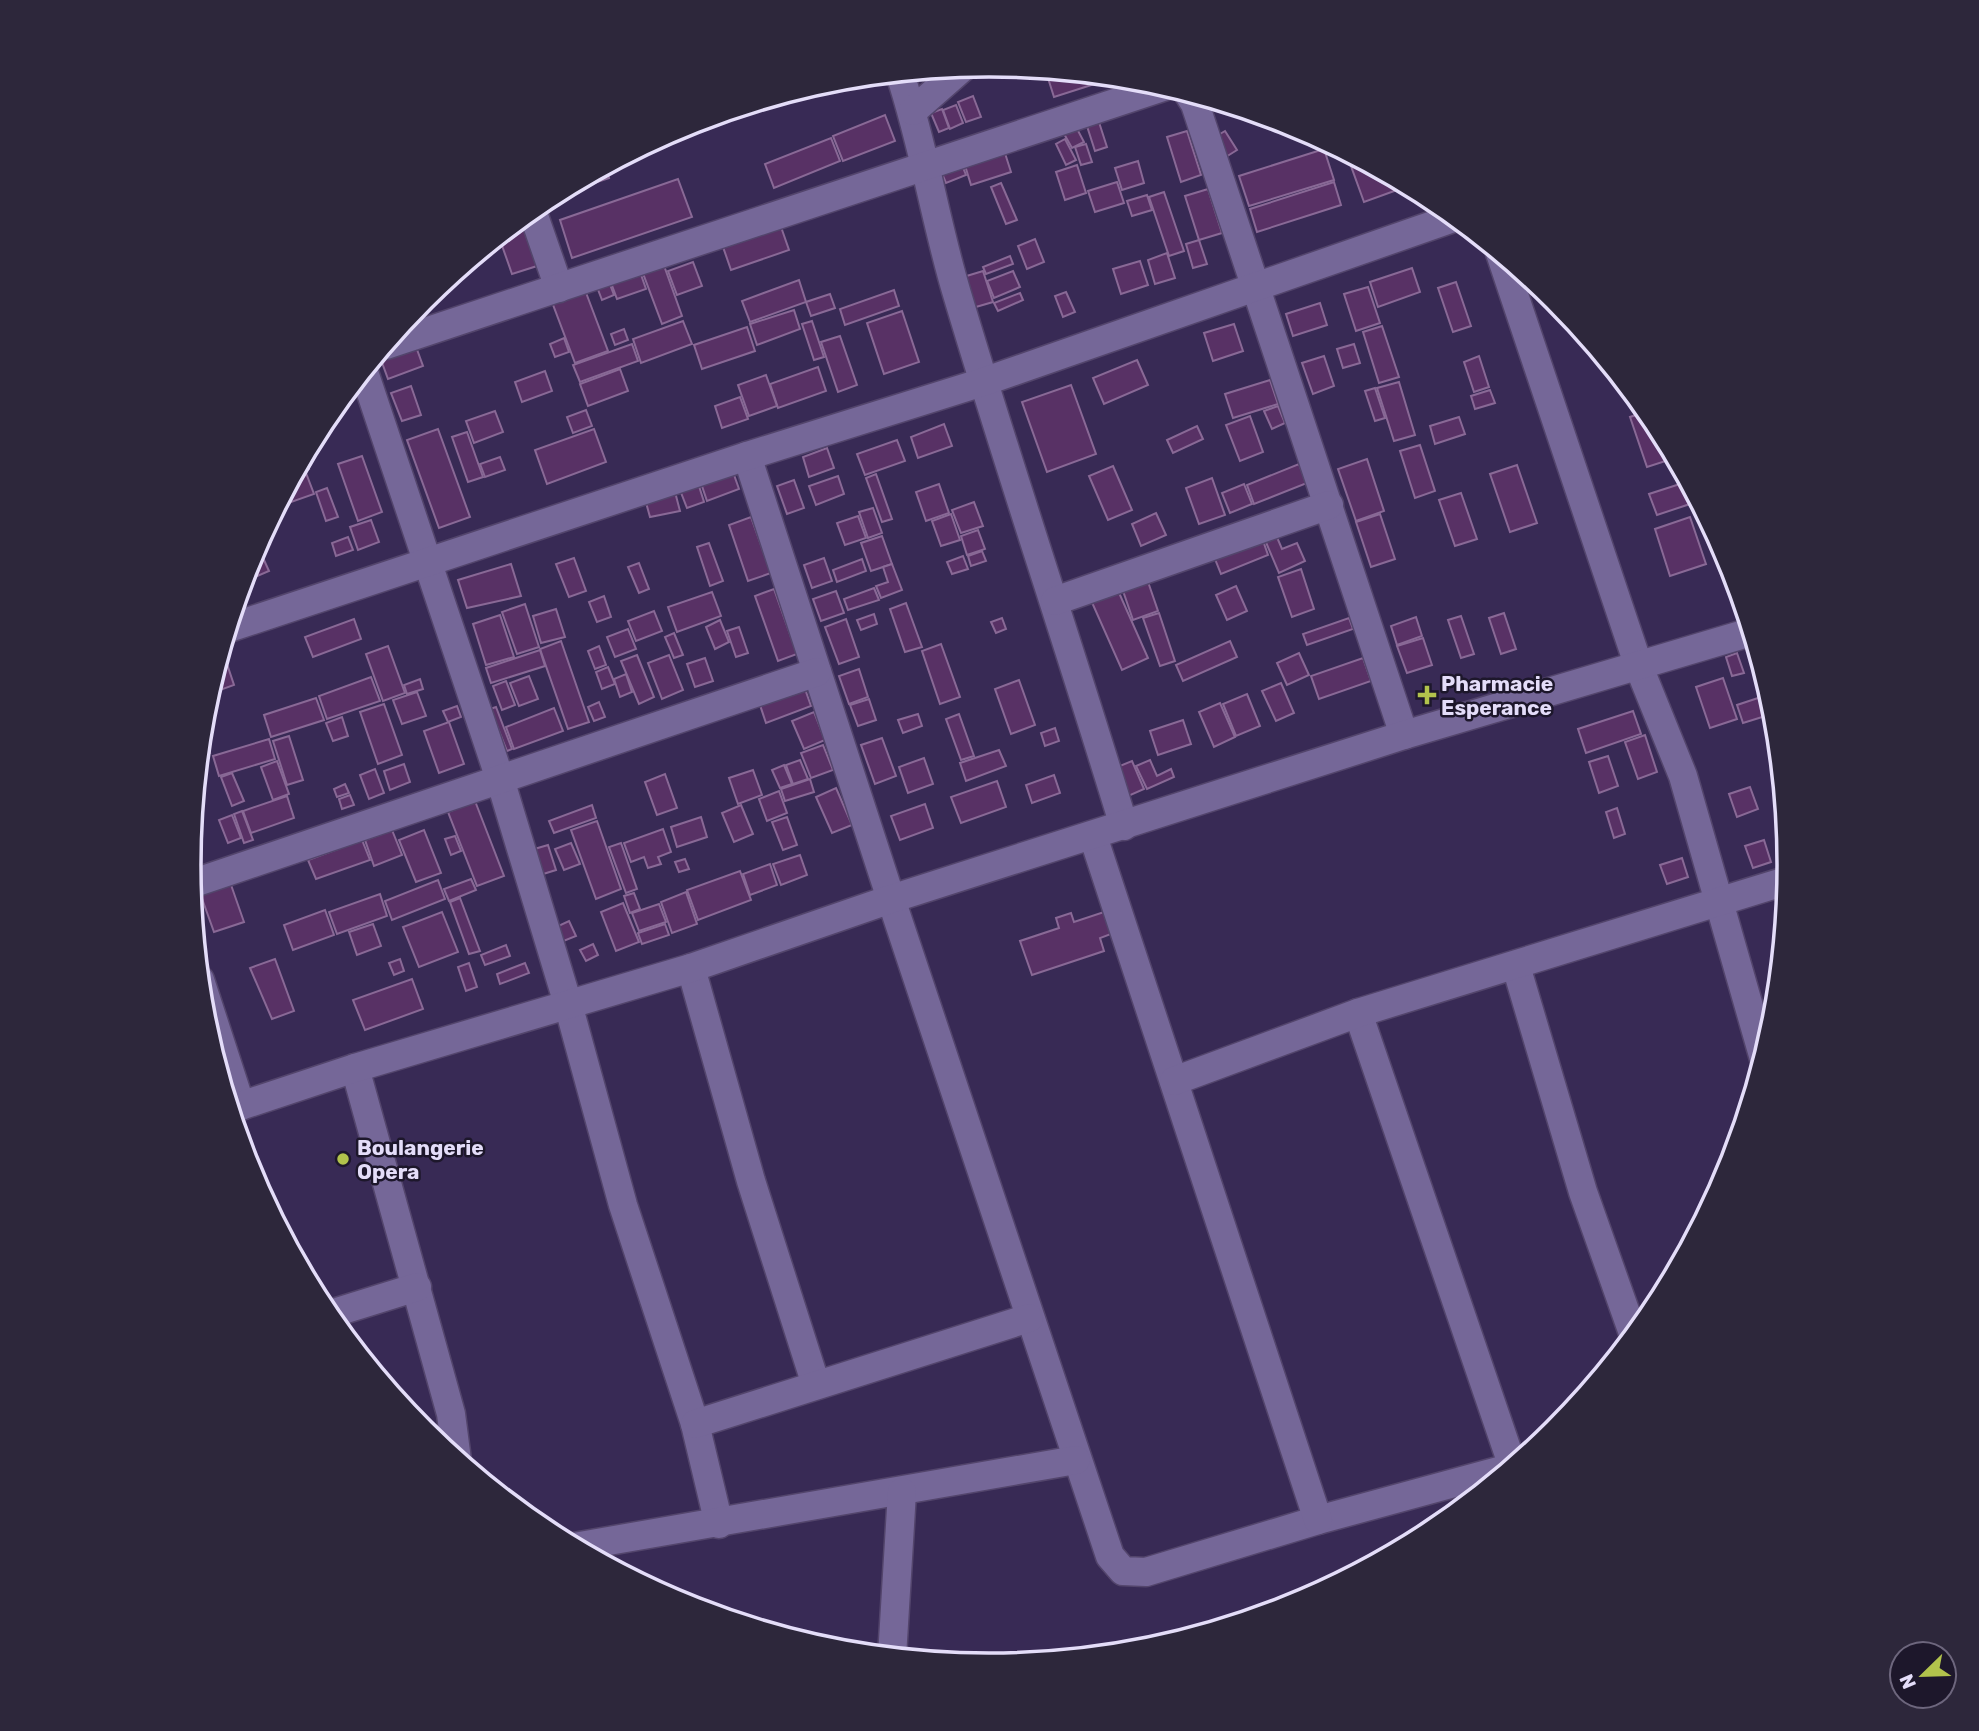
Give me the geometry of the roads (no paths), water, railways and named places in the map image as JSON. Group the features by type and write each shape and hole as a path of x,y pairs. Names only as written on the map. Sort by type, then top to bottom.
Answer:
{"street":[{"path":"913,111 950,79"},
{"path":"903,82 913,111 946,258 1124,826"},
{"path":"403,339 1146,93"},
{"path":"1195,104 1404,734"},
{"path":"536,220 559,288"},
{"path":"239,625 747,456 983,382 1444,221"},
{"path":"1506,270 1639,667 1683,776 1758,1039"},
{"path":"367,381 500,779 568,1004 623,1205 695,1424 719,1524"},
{"path":"747,456 1029,1318 1110,1556 1123,1571 1146,1572 1318,1520 1491,1473"},
{"path":"1055,601 1329,505"},
{"path":"239,1107 355,1068 691,968 891,899 1404,734 1743,635"},
{"path":"202,880 817,673"},
{"path":"1093,836 1318,1520"},
{"path":"1174,1081 1358,1013 1777,884"},
{"path":"1516,966 1583,1192 1630,1325"},
{"path":"691,968 751,1181 816,1385"},
{"path":"1358,1013 1510,1457"},
{"path":"355,1068 451,1414 455,1444"},
{"path":"339,1311 417,1287"},
{"path":"695,1424 1029,1318"},
{"path":"589,1545 1076,1460"},
{"path":"893,1648 902,1492"}],"place":[{"name":"Pharmacie Esperance","path":"1427,695"},
{"name":"Boulangerie Opera","path":"343,1159"}]}
